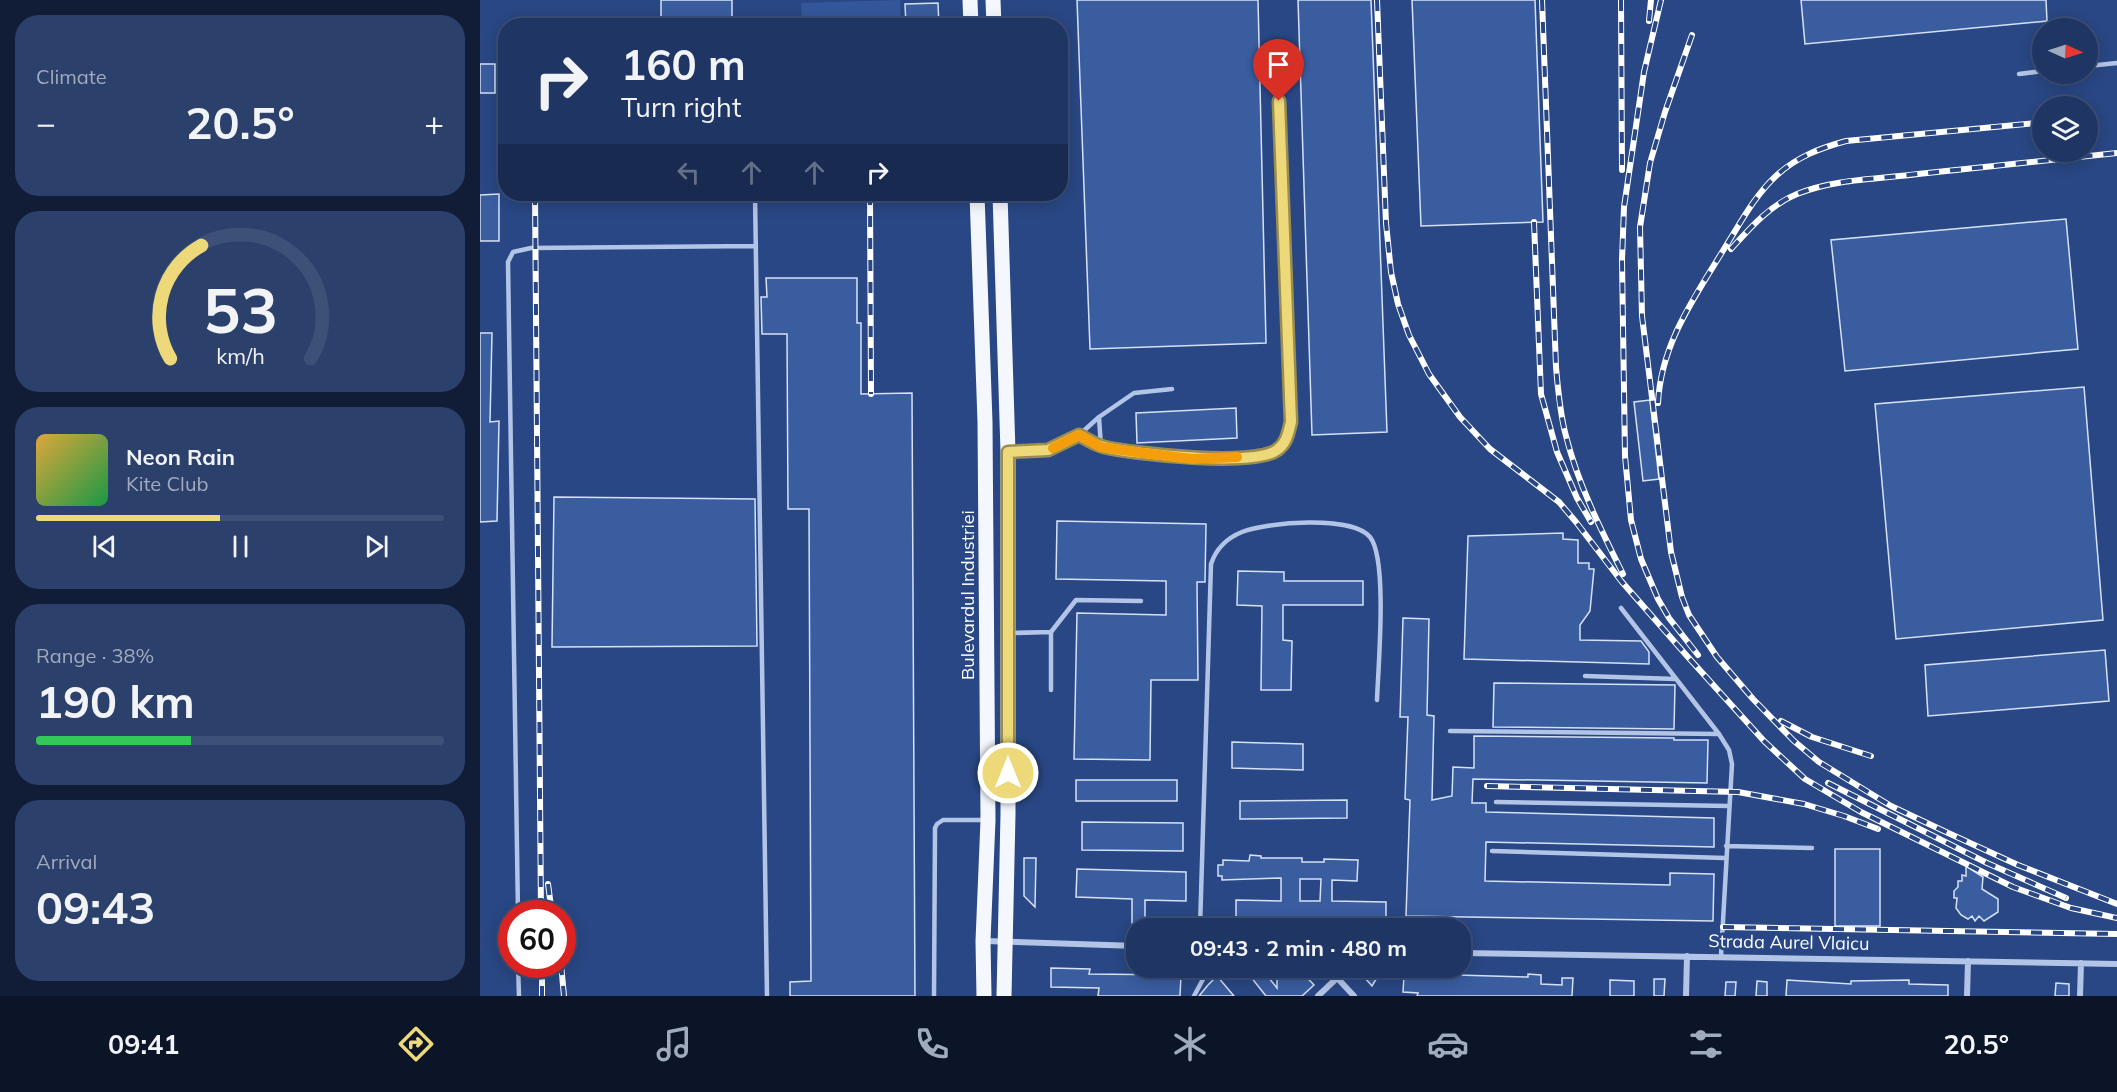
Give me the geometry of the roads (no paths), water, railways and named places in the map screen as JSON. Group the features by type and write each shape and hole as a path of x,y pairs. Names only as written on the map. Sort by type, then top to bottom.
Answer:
{"main road":[{"path":"970,0 971,18"},
{"path":"993,0 994,18"},
{"name":"Bulevardul Industriei","path":"978,201 985,422 988,820 983,941 984,996"},
{"path":"1000,201 1008,452 1008,814 1004,996"}],"street":[{"path":"983,941 1126,946"},
{"name":"Strada Aurel Vlaicu","path":"1471,953 2117,964"},
{"path":"1686,996 1687,956"},
{"path":"1967,996 1968,961"},
{"path":"2080,996 2081,963"},
{"path":"1318,996 1337,978 1354,996"}],"lane":[{"path":"2098,65 2117,63"},
{"path":"2019,74 2032,72"},
{"path":"1079,435 1101,447 1192,459 1254,457 1276,451 1287,439 1291,422 1279,101"},
{"path":"755,201 766,996"},
{"path":"518,900 508,262 513,252 531,248 756,246"},
{"path":"1008,452 1048,450 1079,435 1099,417 1134,393 1172,389"},
{"path":"1099,417 1101,447"},
{"path":"1200,918 1211,564 1215,554 1224,543 1241,532 1270,525 1331,524 1356,528 1371,538 1379,560 1377,700"},
{"path":"1051,690 1052,632 1076,600 1142,600"},
{"path":"1621,608 1729,750 1732,764 1721,956"},
{"path":"1008,633 1052,632"},
{"path":"1585,676 1676,679"},
{"path":"1450,730 1719,734"},
{"path":"1496,802 1729,806"},
{"path":"934,996 935,828 943,820 988,820"},
{"path":"1726,846 1812,848"},
{"path":"1492,851 1725,858"},
{"path":"518,978 519,996"},
{"path":"1194,996 1204,978"}],"railway":[{"path":"1377,0 1386,223 1391,272 1398,304 1409,335 1429,374 1460,417 1490,449 1559,502 1622,582 1687,656 1764,741 1805,779 1861,812 2013,887 2071,908 2117,918"},
{"path":"1542,0 1556,367 1562,419 1577,472 1598,524 1623,574"},
{"path":"1621,0 1622,170"},
{"path":"1649,21 1651,0"},
{"path":"1661,0 1644,72 1624,207 1622,260 1625,456 1631,520 1641,559 1669,618 1698,655"},
{"path":"1692,35 1650,163 1640,227 1642,316 1671,552 1689,615 1717,657 1753,699 1794,741 1819,762 1891,806 2018,865 2117,904"},
{"path":"1658,403 1665,361 1672,341 1691,304 1754,201 1777,175 1793,163 1809,154 1846,141 2032,123"},
{"path":"1731,249 1778,204 1797,194 1826,185 2117,153"},
{"path":"535,201 541,900"},
{"path":"870,201 871,394"},
{"path":"1534,222 1541,394 1557,452 1577,498 1591,522"},
{"path":"1781,721 1812,737 1871,756"},
{"path":"1828,783 1987,863 2066,898"},
{"path":"1487,786 1738,792 1804,804 1878,829"},
{"path":"548,884 550,900"},
{"path":"1723,927 2117,934"},
{"path":"542,978 542,996"},
{"path":"562,978 564,996"}]}
